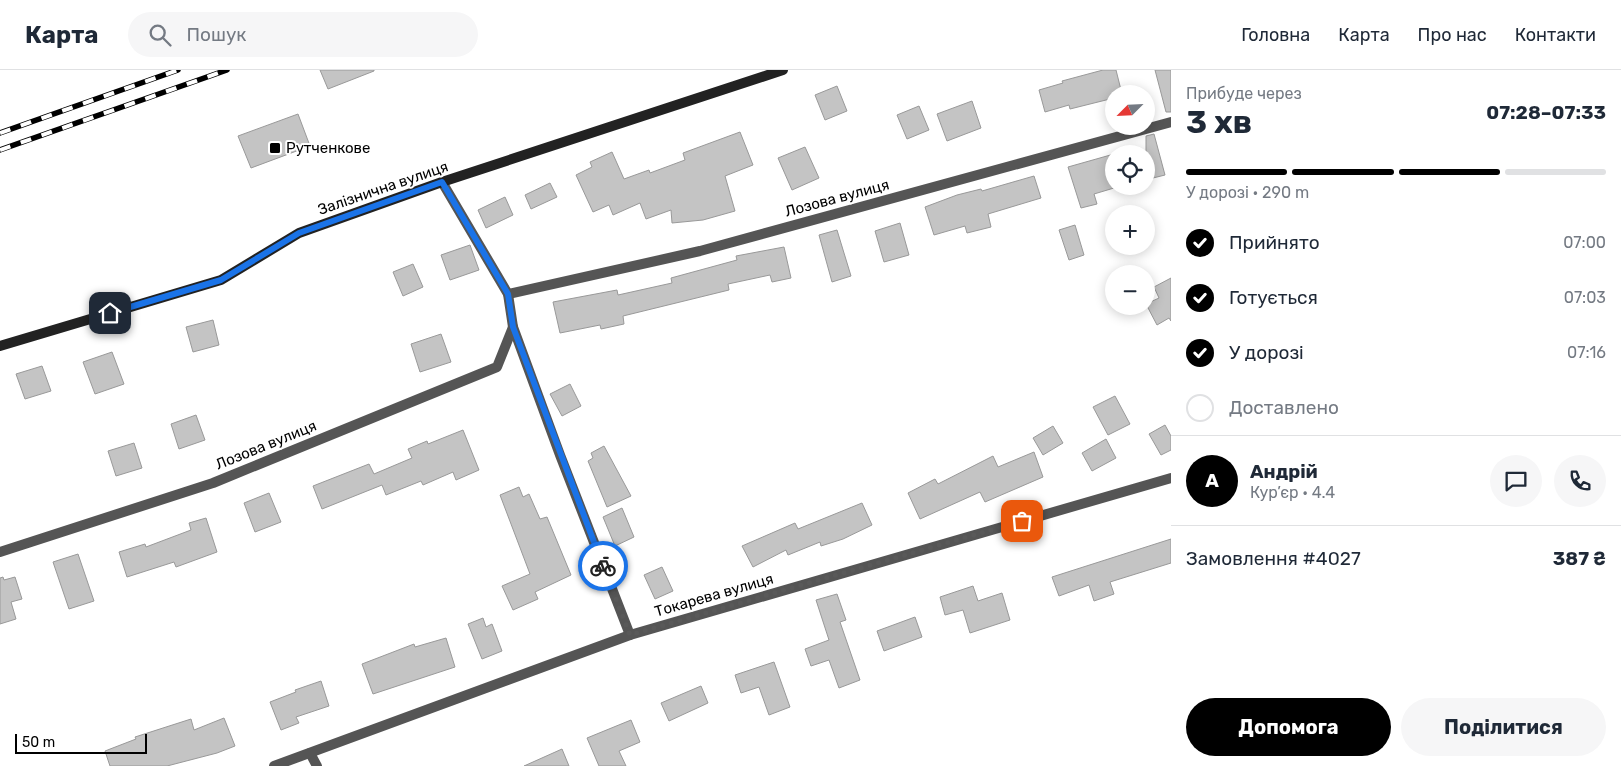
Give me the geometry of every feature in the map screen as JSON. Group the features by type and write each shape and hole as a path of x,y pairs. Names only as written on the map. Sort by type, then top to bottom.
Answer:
{"main road":[{"name":"Залізнична вулиця","path":"0,346 221,280 299,233 442,182 783,70"}],"street":[{"name":"Лозова вулиця","path":"508,294 700,251 1171,122"},
{"path":"442,182 508,294 513,327 560,455 630,635"},
{"name":"Лозова вулиця","path":"0,552 213,483 497,367 513,327"},
{"name":"Токарева вулиця","path":"274,766 630,635 1171,478"},
{"path":"310,753 317,766"}],"building":[{"path":"320,70 374,70 374,71 328,89"},
{"path":"1103,70 1116,70 1120,85 1105,85 1105,100 1070,109 1069,105 1045,112 1039,90 1063,83 1062,81"},
{"path":"1155,70 1171,70 1171,112 1166,112"},
{"path":"837,86 847,111 825,120 815,95"},
{"path":"972,101 981,128 947,141 937,114"},
{"path":"919,106 929,130 907,139 897,115"},
{"path":"298,114 310,146 251,168 238,136"},
{"path":"740,132 753,165 725,176 735,211 703,220 672,223 671,210 646,219 640,203 613,215 609,205 593,212 576,175 592,167 590,162 612,152 624,179 649,170 650,173 685,160 683,153"},
{"path":"1154,135 1165,175 1155,178 1155,145 1146,145 1146,136"},
{"path":"805,147 819,178 792,190 778,158"},
{"path":"1105,157 1105,191 1094,194 1097,204 1081,208 1068,167"},
{"path":"1034,176 1041,198 988,214 991,227 967,233 965,226 934,235 925,207 957,195 981,189 982,191"},
{"path":"550,183 557,197 531,209 525,195"},
{"path":"505,197 513,215 486,228 478,210"},
{"path":"900,223 909,255 884,262 875,231"},
{"path":"1075,225 1084,255 1069,260 1059,230"},
{"path":"837,230 851,276 832,282 819,235"},
{"path":"470,245 479,270 450,280 441,255"},
{"path":"784,247 791,278 772,282 770,275 728,284 729,290 623,316 624,324 601,329 600,325 560,333 553,302 617,290 618,295 672,283 671,278 737,260 736,256"},
{"path":"413,264 423,287 403,296 393,272"},
{"path":"1171,278 1171,321 1169,318 1157,325 1152,315 1155,315 1155,300 1159,298 1155,286"},
{"path":"213,320 219,345 193,352 186,327"},
{"path":"441,334 451,362 420,372 411,344"},
{"path":"112,352 124,384 95,394 83,362"},
{"path":"42,366 51,391 25,399 16,374"},
{"path":"570,384 581,406 562,416 550,394"},
{"path":"1115,396 1130,424 1108,435 1093,407"},
{"path":"196,415 205,440 179,449 171,424"},
{"path":"1165,425 1171,436 1171,450 1161,455 1149,434"},
{"path":"1053,426 1063,443 1043,455 1033,438"},
{"path":"463,430 479,470 456,480 453,472 423,485 421,481 386,495 382,485 322,509 313,486 369,464 374,474 412,458 408,449 427,441 428,444"},
{"path":"1106,439 1116,458 1092,471 1082,453"},
{"path":"134,443 142,468 116,476 108,451"},
{"path":"604,446 631,496 607,507 588,461 593,458 591,453"},
{"path":"1034,452 1043,477 985,502 980,492 920,519 908,493 935,479 938,484 993,456 998,467"},
{"path":"519,487 523,497 529,494 540,519 547,517 571,575 535,592 538,599 513,610 502,586 530,574 500,495"},
{"path":"269,493 281,522 255,532 244,503"},
{"path":"862,503 872,525 843,539 821,546 820,542 788,555 786,550 753,567 742,546 795,523 798,529"},
{"path":"622,508 634,537 615,546 603,517"},
{"path":"206,518 217,552 176,567 174,562 127,577 119,552 145,544 146,547 191,530 189,523"},
{"path":"1171,539 1171,563 1110,582 1114,594 1094,601 1089,585 1059,596 1052,577"},
{"path":"78,554 94,601 69,609 53,562"},
{"path":"662,567 673,591 655,599 644,575"},
{"path":"3,577 4,580 15,577 22,599 11,602 16,619 0,624 0,578"},
{"path":"973,586 978,601 1002,593 1010,620 970,633 963,610 945,615 940,597"},
{"path":"837,594 846,620 840,622 860,680 839,688 829,660 811,666 805,649 829,640 816,600"},
{"path":"915,617 922,637 884,651 877,631"},
{"path":"483,618 486,627 492,624 502,651 482,659 468,624"},
{"path":"446,638 455,667 373,694 362,664 414,644 415,647"},
{"path":"774,662 790,707 769,715 759,687 741,693 735,675"},
{"path":"321,681 329,706 296,717 299,723 281,730 270,702 296,692 295,690"},
{"path":"701,686 708,703 669,721 661,703"},
{"path":"224,718 235,746 217,753 167,766 110,766 105,751 136,739 135,737 191,719 194,730"},
{"path":"631,720 640,742 619,751 626,766 599,766 587,738"},
{"path":"562,749 569,766 524,766"}],"railway":[{"path":"0,133 178,70"},
{"path":"0,150 227,70"}],"way so far":[{"path":"603,566 630,635 1022,521"}],"place":[{"name":"Рутченкове","path":"275,148"}],"route":[{"path":"110,313 221,280 299,233 442,182 508,294 513,327 603,566"}]}
